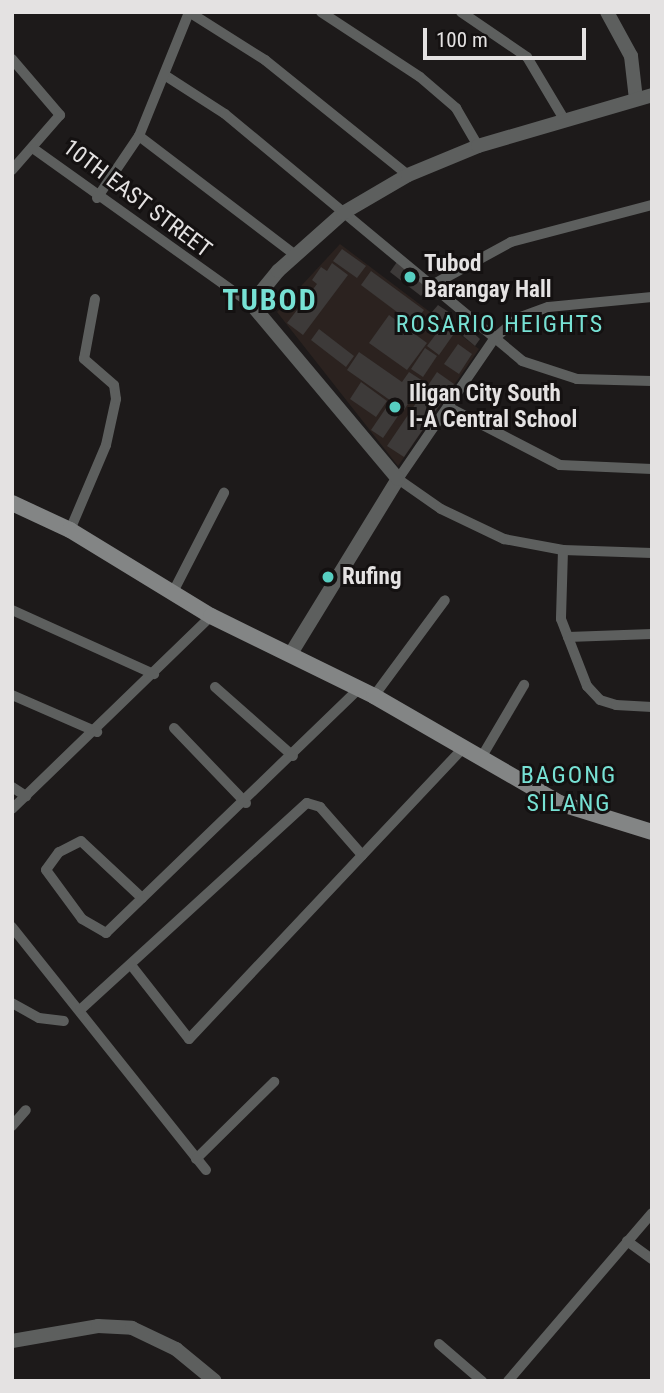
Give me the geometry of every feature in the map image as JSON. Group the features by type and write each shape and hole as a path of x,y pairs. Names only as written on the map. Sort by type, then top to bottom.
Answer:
{"main road":[{"path":"12,503 70,530 211,616 366,693 589,817 652,832"}],"street":[{"path":"97,198 139,136 166,76 189,12 265,60 408,175"},
{"path":"321,12 420,77 456,108 478,146"},
{"path":"461,12 527,57 564,119"},
{"path":"607,12 631,56 636,99"},
{"path":"12,59 59,110 53,128 12,170"},
{"path":"166,76 215,106 343,213 434,284 522,361 577,379 652,381"},
{"path":"652,95 478,146 408,175 343,213 295,255 251,304 398,479 491,533 563,550 652,553"},
{"path":"139,136 295,255"},
{"name":"10TH EAST STREET","path":"34,149 97,198 251,304"},
{"path":"434,284 511,242 652,205"},
{"path":"290,655 398,479 494,339 518,318 548,307 652,297"},
{"path":"70,530 103,456 116,399 114,385 84,359 95,299"},
{"path":"448,407 560,465 608,471 652,469"},
{"path":"172,594 224,493"},
{"path":"563,550 559,602 568,637 587,686 600,700 652,707"},
{"path":"142,898 82,841 59,852 46,870 57,892 99,933 142,898 293,756 366,693 445,600"},
{"path":"12,610 155,674"},
{"path":"12,809 97,732 211,616"},
{"path":"568,637 652,634"},
{"path":"481,758 524,685"},
{"path":"215,687 293,756"},
{"path":"12,695 97,732"},
{"path":"174,728 246,803"},
{"path":"131,965 189,1039 463,748"},
{"path":"12,787 26,796"},
{"path":"80,1010 310,802 362,855"},
{"path":"12,927 206,1170"},
{"path":"12,1003 27,1014 64,1021"},
{"path":"196,1159 274,1082"},
{"path":"12,1126 26,1110"},
{"path":"508,1381 652,1213"},
{"path":"627,1241 652,1259"},
{"path":"12,1341 97,1326 132,1328 176,1349 215,1381"},
{"path":"439,1344 482,1381"}],"shaded area":[{"name":"Iligan City South I-A Central School","path":"340,244 479,349 398,466 277,312"}],"building":[{"path":"342,249 366,266 357,278 333,261"},
{"name":"Tubod Barangay Hall","path":"399,259 431,283 421,296 390,272"},
{"path":"332,263 348,275 303,335 287,323 317,284 312,280 321,267 327,271"},
{"path":"371,271 424,310 413,324 361,285"},
{"path":"438,305 450,313 444,321 432,312"},
{"path":"389,315 427,343 407,370 369,343"},
{"path":"442,326 453,335 439,355 427,346"},
{"path":"319,329 354,356 346,367 311,340"},
{"path":"469,329 480,339 475,346 463,336"},
{"path":"458,344 472,354 459,374 444,364"},
{"path":"425,348 437,356 423,377 411,369"},
{"path":"359,352 402,382 409,372 423,381 404,410 347,370"},
{"path":"437,372 454,384 404,457 387,446"},
{"path":"361,382 387,401 376,417 350,399"},
{"path":"386,408 398,416 383,438 371,430"}],"place":[{"name":"Tubod Barangay Hall","path":"410,277"},
{"name":"Iligan City South I-A Central School","path":"395,407"},
{"name":"Rufing","path":"328,577"}],"district":[{"name":"TUBOD","path":"270,300"},
{"name":"ROSARIO HEIGHTS","path":"500,325"},
{"name":"BAGONG SILANG","path":"569,790"}]}
